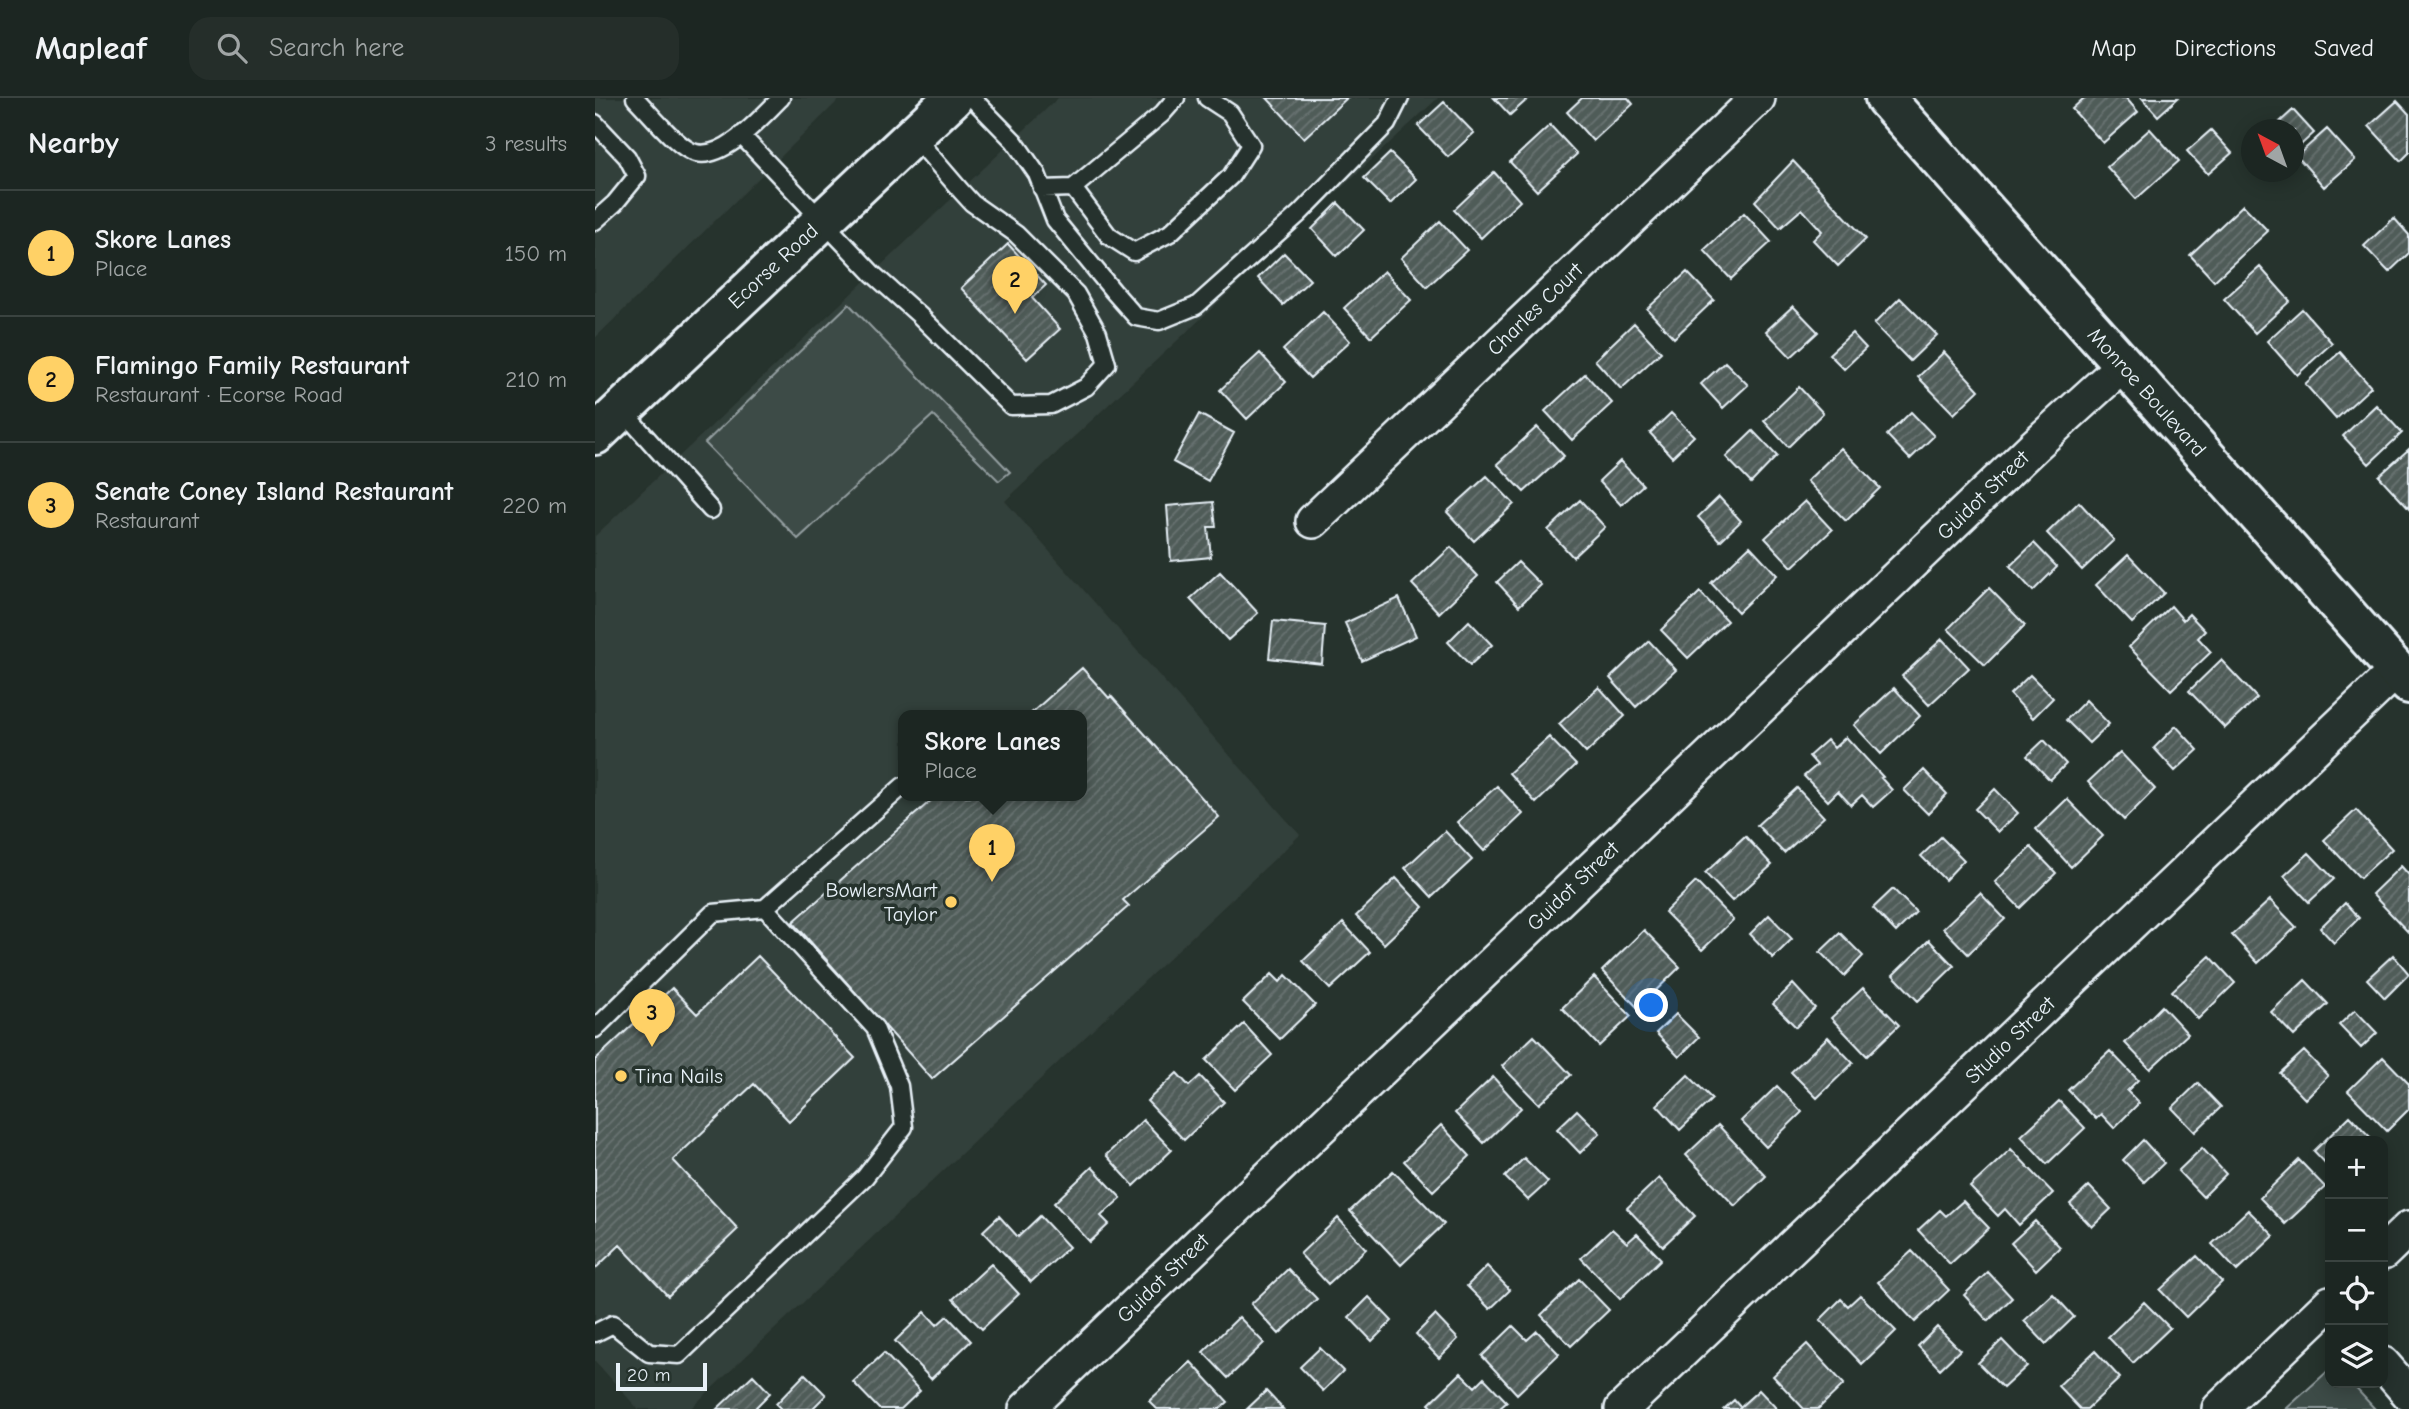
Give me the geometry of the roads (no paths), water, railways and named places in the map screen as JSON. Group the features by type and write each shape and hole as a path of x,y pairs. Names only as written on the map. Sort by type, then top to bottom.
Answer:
{"street":[{"name":"Ecorse Road","path":"604,422 953,98"},
{"name":"Charles Court","path":"1313,521 1758,98"},
{"name":"Monroe Boulevard","path":"1885,98 2403,677"},
{"name":"Guidot Street","path":"1026,1409 1984,494 2123,365"},
{"name":"Studio Street","path":"1622,1409 2403,677"},
{"path":"2388,1247 2409,1228"},
{"path":"2219,1409 2325,1309"},
{"path":"2388,1370 2409,1394"}],"lane":[{"path":"635,98 676,141 697,153 720,150 741,135 781,98"},
{"path":"972,98 1014,141 1037,174 1055,220 1136,317 1159,321 1196,306 1299,214 1387,124 1400,98"},
{"path":"1042,189 1073,188 1162,114 1175,98"},
{"path":"1073,188 1109,236 1134,252 1170,233 1231,176 1251,145 1230,113 1207,98"},
{"path":"595,123 627,158 637,176 615,204 595,221"},
{"path":"741,135 873,274 919,315 1011,406 1051,405 1086,387 1107,364 1098,333 1076,294 1016,234 972,203 913,135"},
{"path":"604,422 711,510"},
{"path":"595,1029 713,913 765,908 898,790"},
{"path":"595,1333 613,1324 649,1353 679,1355 865,1177 904,1128 899,1086 875,1028 765,908"}],"place":[{"name":"Flamingo Family Restaurant","path":"1015,314"},
{"name":"Skore Lanes","path":"992,882"},
{"name":"BowlersMart Taylor","path":"951,902"},
{"name":"Senate Coney Island Restaurant","path":"652,1047"},
{"name":"Tina Nails","path":"621,1076"}]}
